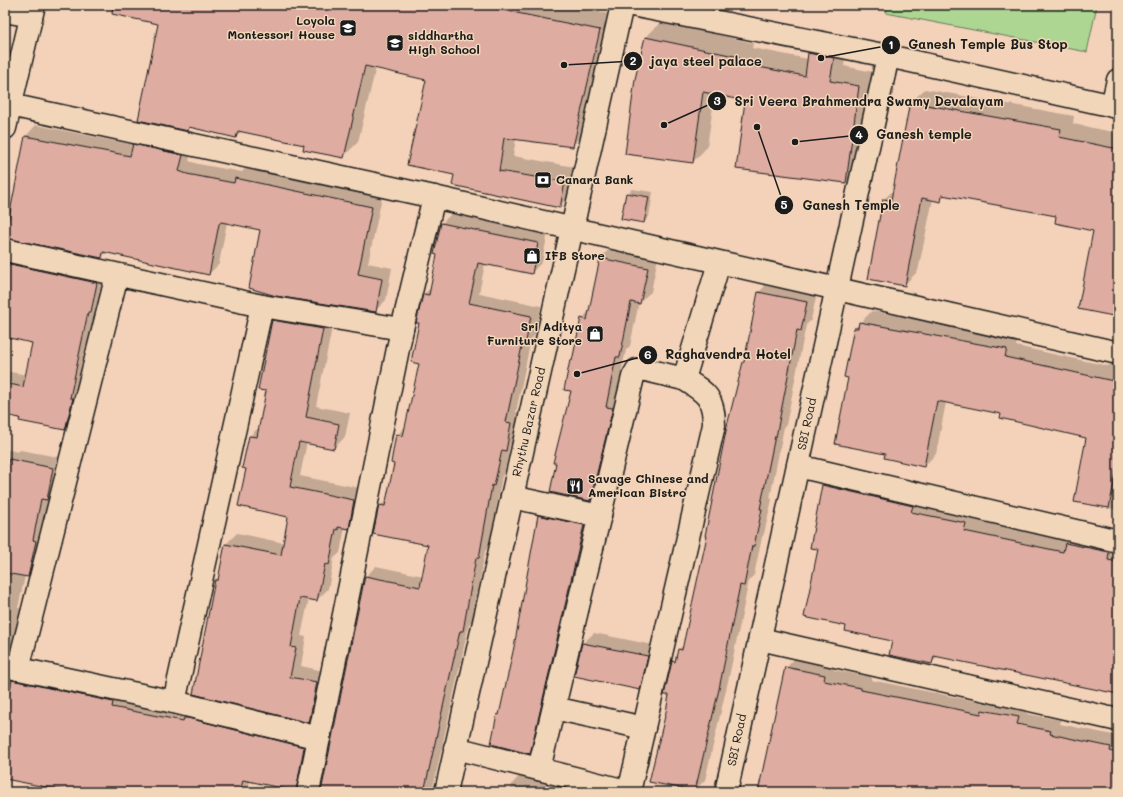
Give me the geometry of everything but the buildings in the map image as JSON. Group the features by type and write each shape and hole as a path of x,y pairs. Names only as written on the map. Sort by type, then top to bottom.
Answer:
{"street":[{"name":"Rhythu Bazar Road","path":"446,792 622,5"},
{"path":"632,5 888,56 1115,106 1118,80"},
{"path":"5,11 32,10 5,128"},
{"name":"SBI Road","path":"726,792 888,56"},
{"path":"10,105 434,197 1118,353"},
{"path":"308,792 402,329 434,197"},
{"path":"5,250 262,306 402,329"},
{"path":"684,379 719,263"},
{"path":"117,275 12,668 174,702 319,738"},
{"path":"174,702 262,306"},
{"path":"456,748 539,769 630,792 714,425 714,409 710,400 701,390 684,379 642,369 637,370 633,377 539,769"},
{"path":"798,466 1118,541"},
{"path":"512,496 600,516"},
{"path":"760,639 1118,720"},
{"path":"554,708 644,728"}],"green space":[{"path":"888,5 1097,5 1087,52 886,13"}],"place":[{"name":"Loyola Montessori House","path":"348,28"},
{"name":"siddhartha High School","path":"395,43"},
{"name":"Ganesh Temple Bus Stop","path":"821,58"},
{"name":"jaya steel palace","path":"564,65"},
{"name":"Sri Veera Brahmendra Swamy Devalayam","path":"664,125"},
{"name":"Ganesh Temple","path":"757,127"},
{"name":"Ganesh temple","path":"795,142"},
{"name":"Canara Bank","path":"543,180"},
{"name":"IFB Store","path":"532,256"},
{"name":"Sri Aditya Furniture Store","path":"595,334"},
{"name":"Raghavendra Hotel","path":"577,374"},
{"name":"Savage Chinese and American Bistro","path":"575,486"}]}
